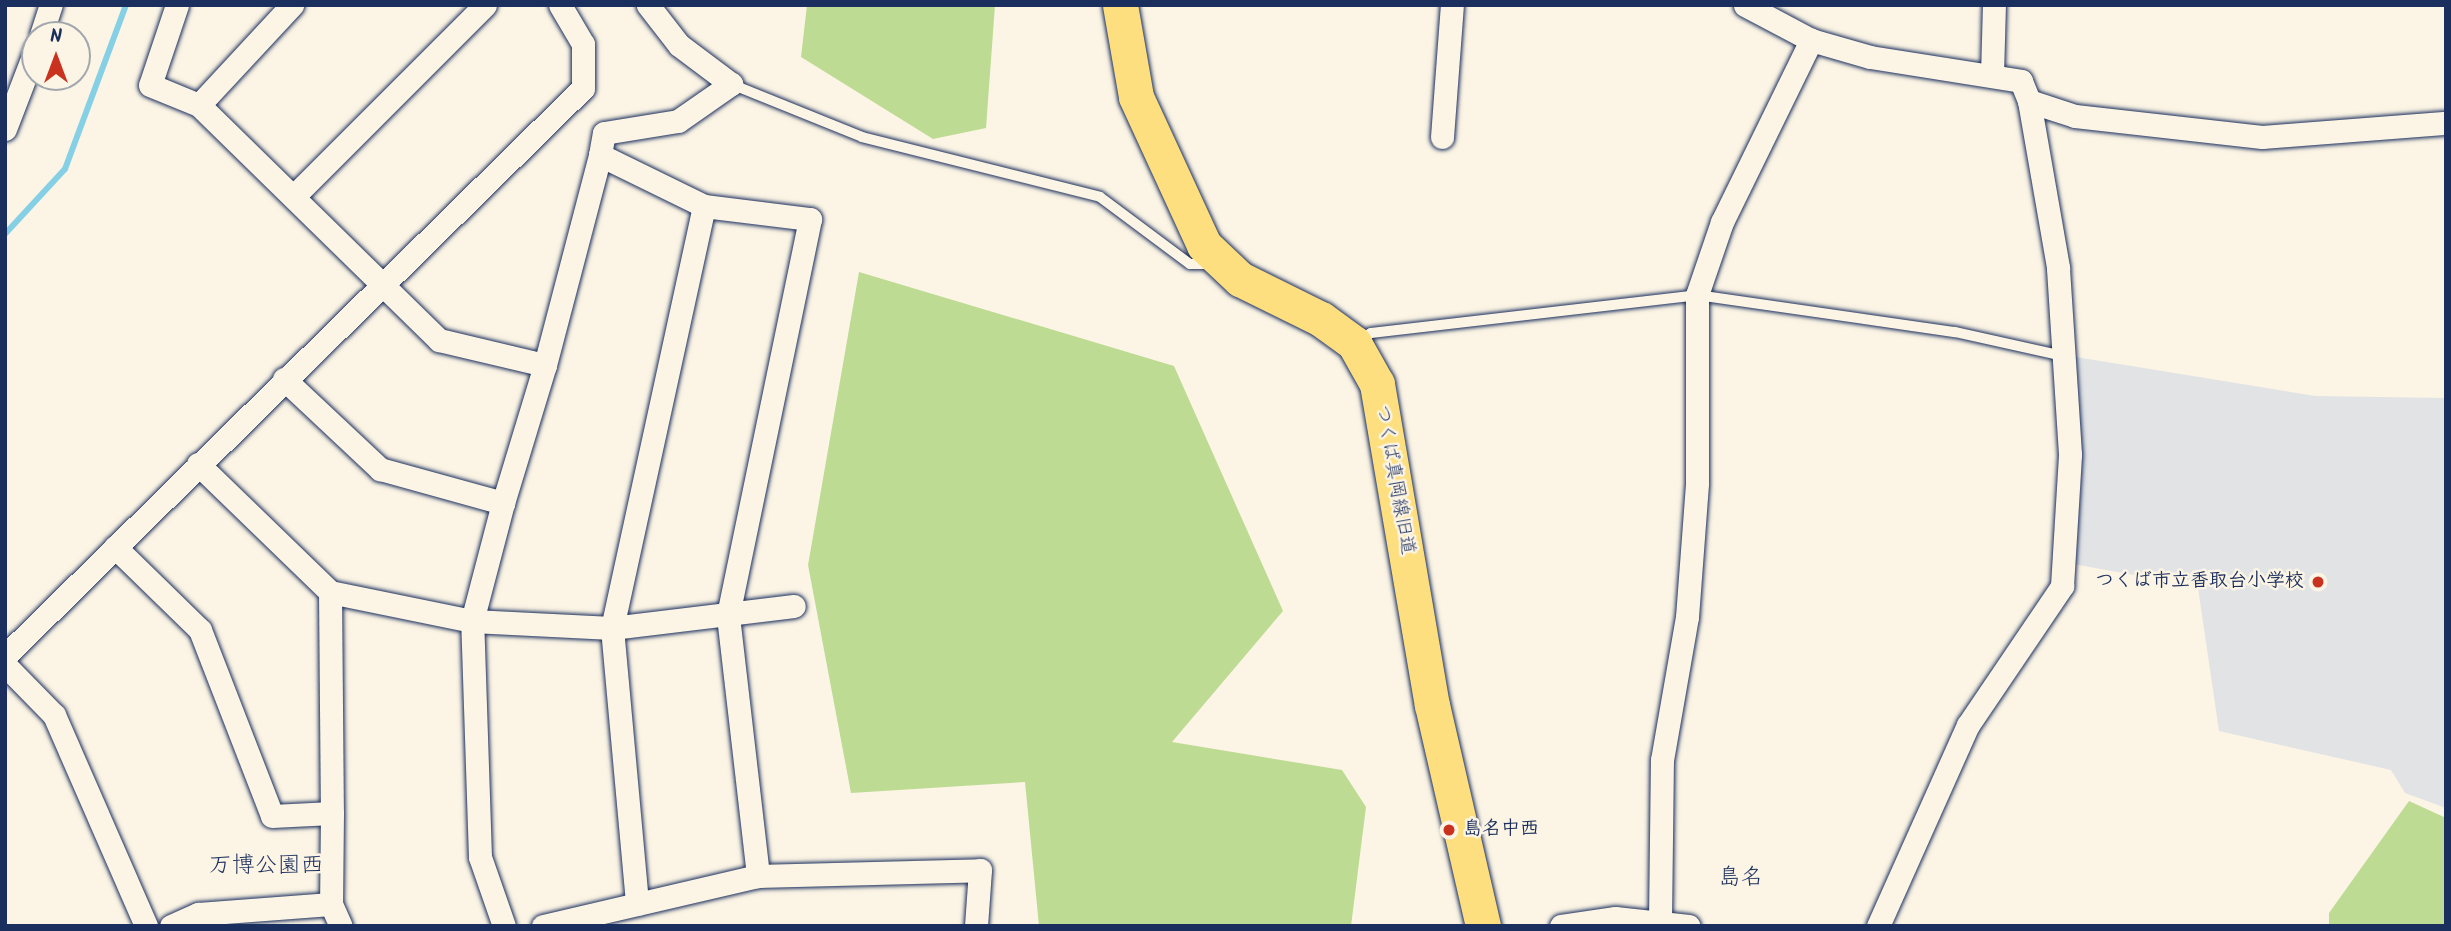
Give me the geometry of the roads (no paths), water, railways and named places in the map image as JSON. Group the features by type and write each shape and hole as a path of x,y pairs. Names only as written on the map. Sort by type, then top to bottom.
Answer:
{"main road":[{"path":"1120,5 1136,97 1199,235 1220,264 1354,343"},
{"name":"つくば真岡線旧道","path":"1354,343 1377,384 1390,438 1427,682 1483,926"}],"street":[{"path":"177,5 150,85 199,105 294,196 378,285 439,340 545,365"},
{"path":"199,105 292,5"},
{"path":"294,196 485,5"},
{"path":"5,656 378,285 583,89 583,44 560,5"},
{"path":"503,926 481,857 472,621 503,503 545,365 604,133 678,121 731,84 679,45 648,5"},
{"path":"1442,138 1452,5"},
{"path":"1745,5 1811,40 1870,57 2021,81 2029,101 2058,267 2070,454 2062,586 1968,725 1878,926"},
{"path":"1992,75 1994,5"},
{"path":"1660,920 1662,760 1687,617 1697,483 1697,295 1722,222 1811,40"},
{"path":"5,130 21,88"},
{"path":"2029,101 2075,116 2262,137 2446,123"},
{"path":"600,155 704,206 810,219 728,616 758,876"},
{"path":"637,904 612,628 704,206"},
{"path":"284,379 380,469 503,503"},
{"path":"198,464 330,592 472,621 612,628 794,607"},
{"path":"115,547 200,631 272,816 332,813"},
{"path":"330,592 331,904 341,926"},
{"path":"5,665 54,715 146,926"},
{"path":"543,926 758,876 980,870 976,926"},
{"path":"171,926 198,914 331,904"},
{"path":"1561,926 1660,920 1689,926"}],"lane":[{"path":"731,84 862,137 1100,197 1190,264 1220,264"},
{"path":"1354,343 1371,333 1697,295 1955,332 2063,356"}],"waterway":[{"path":"5,234 65,169 126,5"}],"place":[{"name":"つくば市立香取台小学校","path":"2318,582"},
{"name":"島名中西","path":"1449,830"}],"district":[{"name":"万博公園西","path":"266,866"},
{"name":"島名","path":"1741,878"}]}
